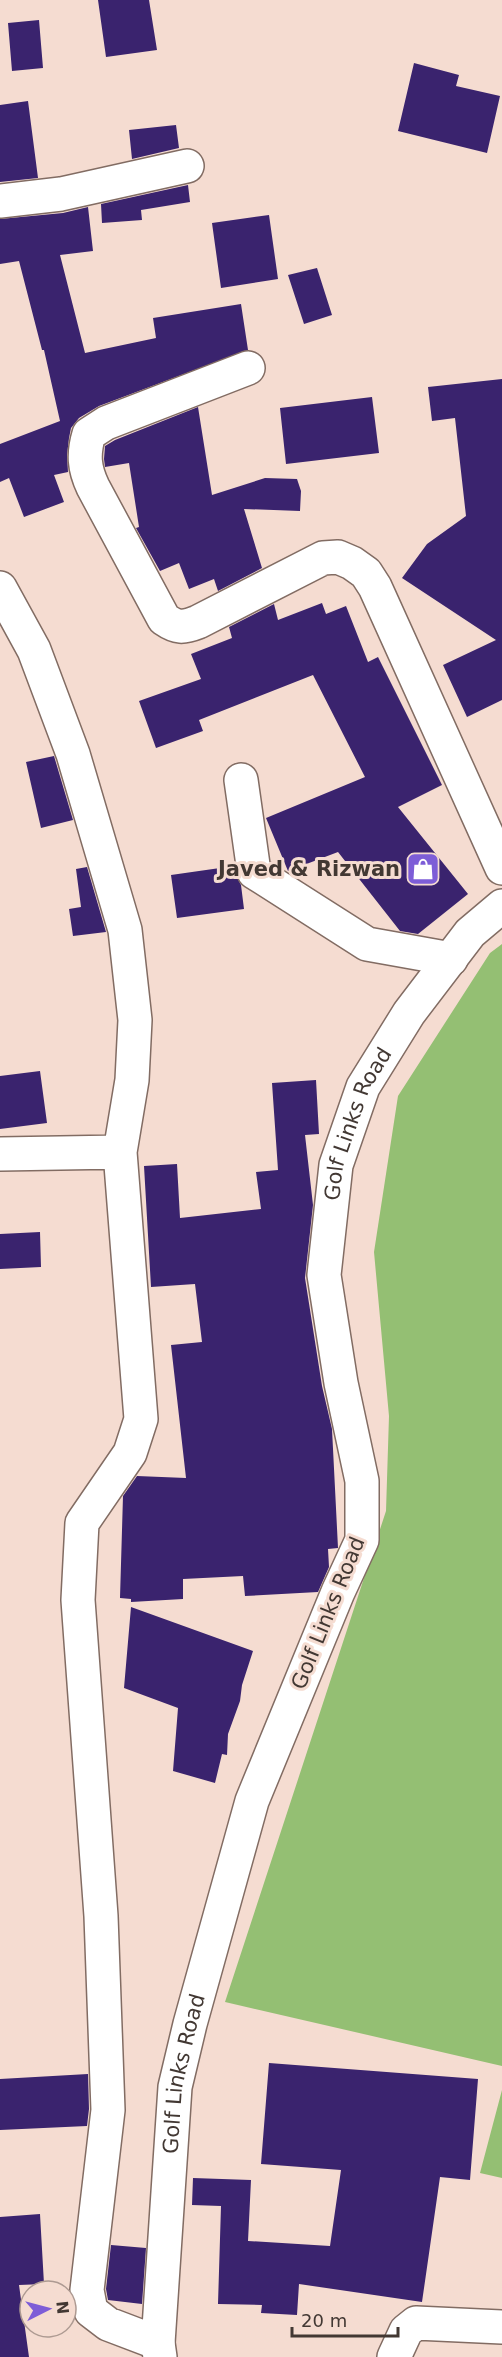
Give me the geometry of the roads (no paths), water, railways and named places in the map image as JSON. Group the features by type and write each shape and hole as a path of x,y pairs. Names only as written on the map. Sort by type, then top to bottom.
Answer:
{"street":[{"path":"0,201 61,194 187,166"},
{"path":"249,368 106,423 89,434 84,457 93,487 164,619 175,627 198,622 323,558 338,557 366,573 393,624 502,868"},
{"path":"0,588 34,650 73,754 125,930 135,1020 132,1080 120,1152 141,1419 130,1453 82,1523 78,1600 101,1916 108,2110 87,2290 90,2311 108,2324 159,2350"},
{"path":"241,780 254,872 367,944 450,959"},
{"name":"Golf Links Road","path":"159,2350 175,2087 190,2024 252,1801 338,1592 362,1540 363,1481 341,1383 324,1275 336,1165 363,1087 409,1013 470,933 502,906"},
{"path":"0,1154 120,1152"},
{"path":"394,2357 406,2331 416,2323 502,2327"}],"place":[{"name":"Javed & Rizwan","path":"423,869"}]}
